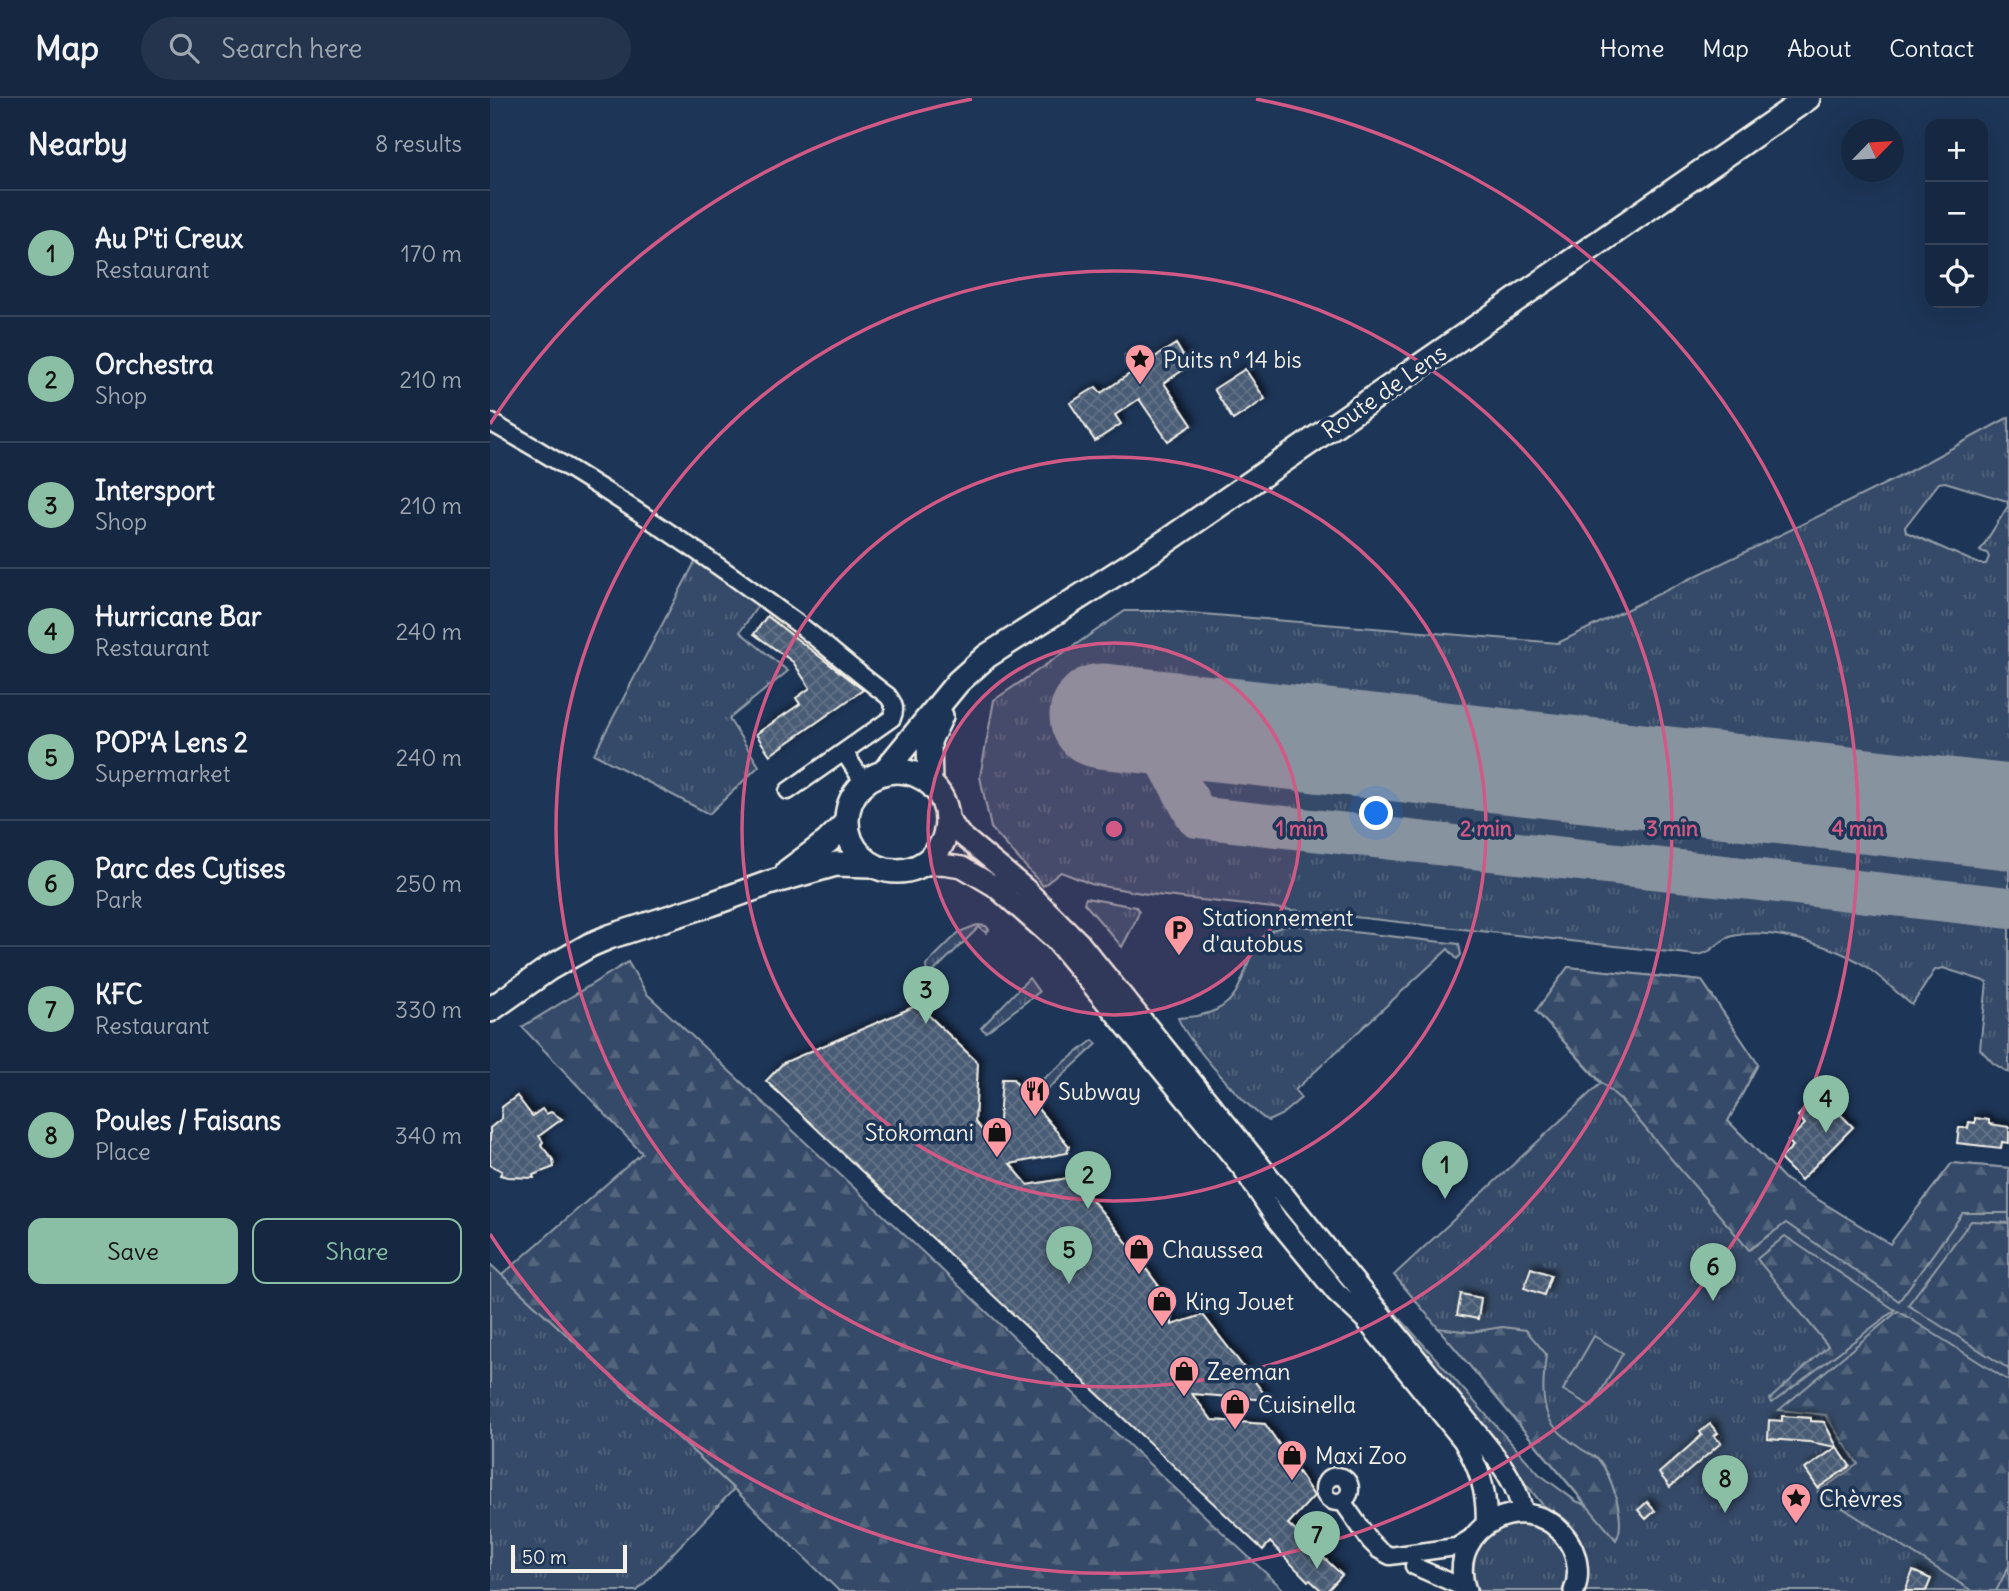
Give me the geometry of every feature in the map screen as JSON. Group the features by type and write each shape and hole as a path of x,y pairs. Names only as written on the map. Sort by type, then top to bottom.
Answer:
{"main road":[{"name":"Route de Lens","path":"874,777 958,682 987,656 1158,547 1808,98"},
{"name":"Route de Lens","path":"930,783 929,741 958,682"},
{"path":"490,1010 548,969 590,945 769,883 836,864 872,865 897,872 923,865 943,842 947,816 938,792 916,774 900,771 874,777 851,800 847,822 848,835 862,857 872,865"},
{"path":"769,883 808,857 847,822"}],"street":[{"path":"490,422 554,458 692,548 769,603 888,696 894,704 895,712 892,718 788,791"},
{"path":"844,752 874,777"},
{"path":"947,816 960,834 1025,888 1079,942 1476,1432 1509,1475 1519,1493 1523,1513"},
{"path":"923,865 942,863 962,867 994,886 1055,940 1085,973 1244,1170 1277,1220 1336,1292 1366,1320 1463,1440 1476,1462 1484,1489 1480,1531 1463,1561 1465,1589 1414,1566"},
{"path":"1342,1501 1370,1541 1390,1556 1456,1547 1508,1515 1523,1513 1538,1516 1565,1535 1574,1551 1578,1567 1576,1589"}],"green space":[{"path":"2009,417 2009,1073 1993,1063 1980,1049 1987,982 1943,968 1935,970 1912,1005 1862,964 1849,957 1817,944 1782,936 1733,936 1708,952 1696,955 1147,894 1091,884 1061,872 1043,886 991,828 980,777 994,700 1125,611 1165,611 1558,643 1897,478","holes":["1945,482 2007,501 2008,506 1980,551 1987,553 1989,557 1986,564 1979,564 1906,532 1905,527 1939,483"]},
{"path":"696,560 759,604 740,632 788,671 729,719 759,766 709,814 594,754"},
{"path":"1086,898 1136,907 1139,911 1122,947 1084,903"},
{"path":"977,925 986,926 989,930 986,933 979,927 927,978 926,965 959,932"},
{"path":"1291,925 1459,944 1461,955 1457,959 1448,949 1295,1090 1301,1098 1281,1115 1268,1121 1246,1103 1218,1073 1178,1018 1207,1014 1227,1003 1240,985 1258,942 1268,932"},
{"path":"628,962 647,994 1285,1591 839,1591 734,1489 502,1275 642,1153 522,1027"},
{"path":"1568,967 1702,981 1758,1064 1728,1121 1786,1180 1890,1244 1952,1163 2009,1168 2009,1591 1585,1591 1586,1559 1576,1531 1561,1516 1542,1504 1354,1272 1357,1270 1539,1474 1576,1501 1586,1505 1394,1275 1601,1083 1536,1011"},
{"path":"1568,967 1702,981 1758,1064 1728,1121 1786,1180 1890,1244 1952,1163 2009,1168 2009,1213 1963,1213 1899,1301 1786,1223 1749,1250 1621,1100 1536,1011"},
{"path":"1029,978 1039,992 986,1032 981,1028"},
{"path":"1093,1040 1097,1044 1046,1091 1039,1082"},
{"path":"1971,1221 2009,1223 2009,1369 1908,1305"},
{"path":"1785,1236 1895,1310 1772,1403 1770,1399 1828,1346 1757,1259"},
{"path":"490,1264 734,1489 637,1591 490,1591"},
{"path":"1898,1311 2009,1381 2009,1566 1996,1591 1972,1591 1818,1492 1858,1464 1825,1415 1779,1410"},
{"path":"1502,1327 1526,1330 1546,1354 1543,1387 1546,1411 1551,1422 1567,1439 1596,1458 1603,1466 1613,1487 1619,1511 1619,1532 1616,1540 1438,1328 1471,1332"},
{"path":"1594,1336 1623,1353 1592,1407 1563,1390"},
{"path":"1513,1523 1539,1528 1550,1534 1558,1543 1568,1564 1562,1591 1478,1591 1473,1567 1478,1548 1492,1533"}],"building":[{"path":"1176,344 1189,366 1164,383 1192,425 1168,441 1139,399 1115,415 1121,424 1095,441 1070,403 1096,387 1101,393 1131,373 1125,364 1125,355 1133,351 1140,352 1147,362"},
{"path":"1245,369 1265,399 1233,420 1214,389"},
{"path":"767,616 863,690 770,755 756,734 800,704 796,698 810,688 793,662 754,634"},
{"path":"918,1005 978,1063 975,1122 997,1148 1002,1079 1013,1079 1069,1146 1067,1153 1010,1164 1028,1185 1073,1177 1122,1236 1172,1304 1172,1325 1203,1315 1269,1400 1192,1394 1212,1420 1265,1424 1294,1466 1314,1496 1288,1524 1342,1575 1327,1591 1322,1591 1308,1581 1270,1542 1263,1550 766,1081 783,1063"},
{"path":"1819,1093 1853,1127 1801,1180 1780,1159 1793,1146 1788,1141 1805,1124 1798,1116"},
{"path":"517,1096 532,1116 542,1109 546,1114 551,1112 562,1119 539,1136 543,1142 541,1145 553,1160 554,1167 533,1175 534,1178 500,1175 502,1171 490,1165 490,1128 501,1119 502,1107"},
{"path":"1975,1118 1989,1120 1989,1124 2009,1127 2009,1143 2002,1142 2001,1148 1957,1143 1959,1128 1968,1128 1969,1122 1975,1123"},
{"path":"1531,1268 1551,1275 1544,1295 1524,1288"},
{"path":"1461,1294 1481,1298 1478,1319 1457,1315"},
{"path":"1782,1416 1811,1418 1811,1421 1824,1422 1837,1447 1768,1439 1769,1420 1782,1421"},
{"path":"1710,1424 1718,1433 1714,1436 1721,1443 1670,1487 1659,1473 1702,1435 1700,1432"},
{"path":"1837,1447 1850,1466 1818,1488 1805,1469"},
{"path":"1647,1502 1655,1511 1646,1519 1638,1510"},
{"path":"1913,1571 1931,1579 1926,1591 1905,1591"}],"taxiway":[{"path":"1146,721 1197,817 2009,908"}],"runway":[{"path":"1102,716 2009,817"}],"place":[{"name":"Puits n° 14 bis","path":"1140,386"},
{"name":"Stationnement d'autobus","path":"1179,957"},
{"name":"Intersport","path":"926,1024"},
{"name":"Subway","path":"1035,1118"},
{"name":"Hurricane Bar","path":"1826,1133"},
{"name":"Stokomani","path":"997,1159"},
{"name":"Au P'ti Creux","path":"1445,1199"},
{"name":"Orchestra","path":"1088,1209"},
{"name":"Chaussea","path":"1139,1276"},
{"name":"POP'A Lens 2","path":"1069,1284"},
{"name":"Parc des Cytises","path":"1713,1301"},
{"name":"King Jouet","path":"1162,1328"},
{"name":"Zeeman","path":"1184,1398"},
{"name":"Cuisinella","path":"1235,1431"},
{"name":"Maxi Zoo","path":"1292,1482"},
{"name":"Poules / Faisans","path":"1725,1513"},
{"name":"Chèvres","path":"1796,1525"},
{"name":"KFC","path":"1317,1569"}]}
